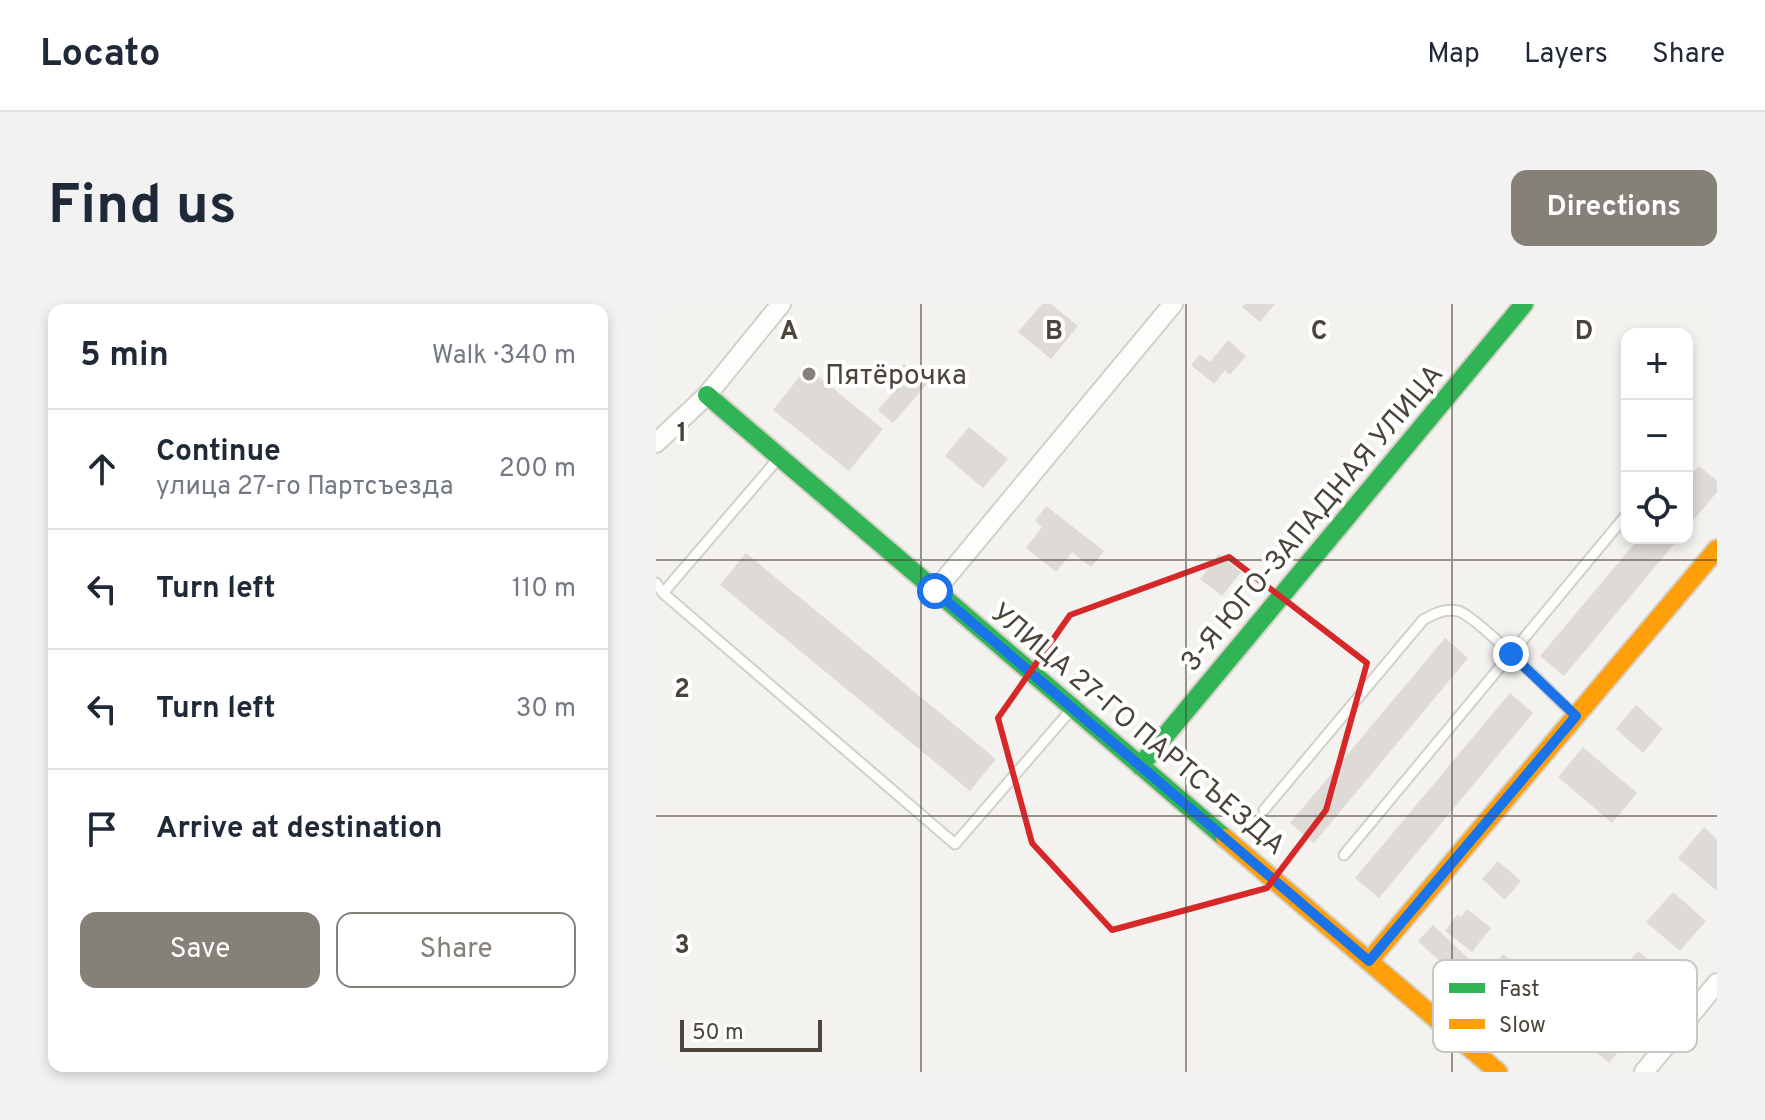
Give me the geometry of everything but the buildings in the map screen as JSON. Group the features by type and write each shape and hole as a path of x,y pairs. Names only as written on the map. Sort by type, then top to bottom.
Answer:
{"street":[{"path":"656,443 707,395 781,304"},
{"path":"935,591 1173,304"},
{"name":"3-Я ЮГО-ЗАПАДНАЯ УЛИЦА","path":"1140,766 1524,304"},
{"name":"УЛИЦА 27-ГО ПАРТСЪЕЗДА","path":"707,395 1433,1016"},
{"path":"1369,961 1717,549"},
{"path":"1697,1007 1717,983"},
{"name":"УЛИЦА 27-ГО ПАРТСЪЕЗДА","path":"1475,1052 1498,1072"},
{"path":"1644,1072 1660,1052"}],"lane":[{"path":"663,593 779,457"},
{"path":"1344,855 1621,521"},
{"path":"656,583 663,593 955,844 1072,708"},
{"path":"1264,810 1423,620 1442,610 1461,611 1576,716"}],"highlighted area":[{"path":"1229,557 1367,663 1326,810 1267,888 1112,930 1032,843 998,718 1070,615"}],"traffic: fast":[{"path":"1140,766 1524,304"},
{"path":"707,395 1225,838"}],"traffic: slow":[{"path":"1369,961 1717,549"},
{"path":"1225,838 1433,1016"},
{"path":"1475,1052 1498,1072"}],"place":[{"name":"Пятёрочка","path":"809,374"}],"route":[{"path":"935,591 1369,961 1576,716 1511,654"}]}
